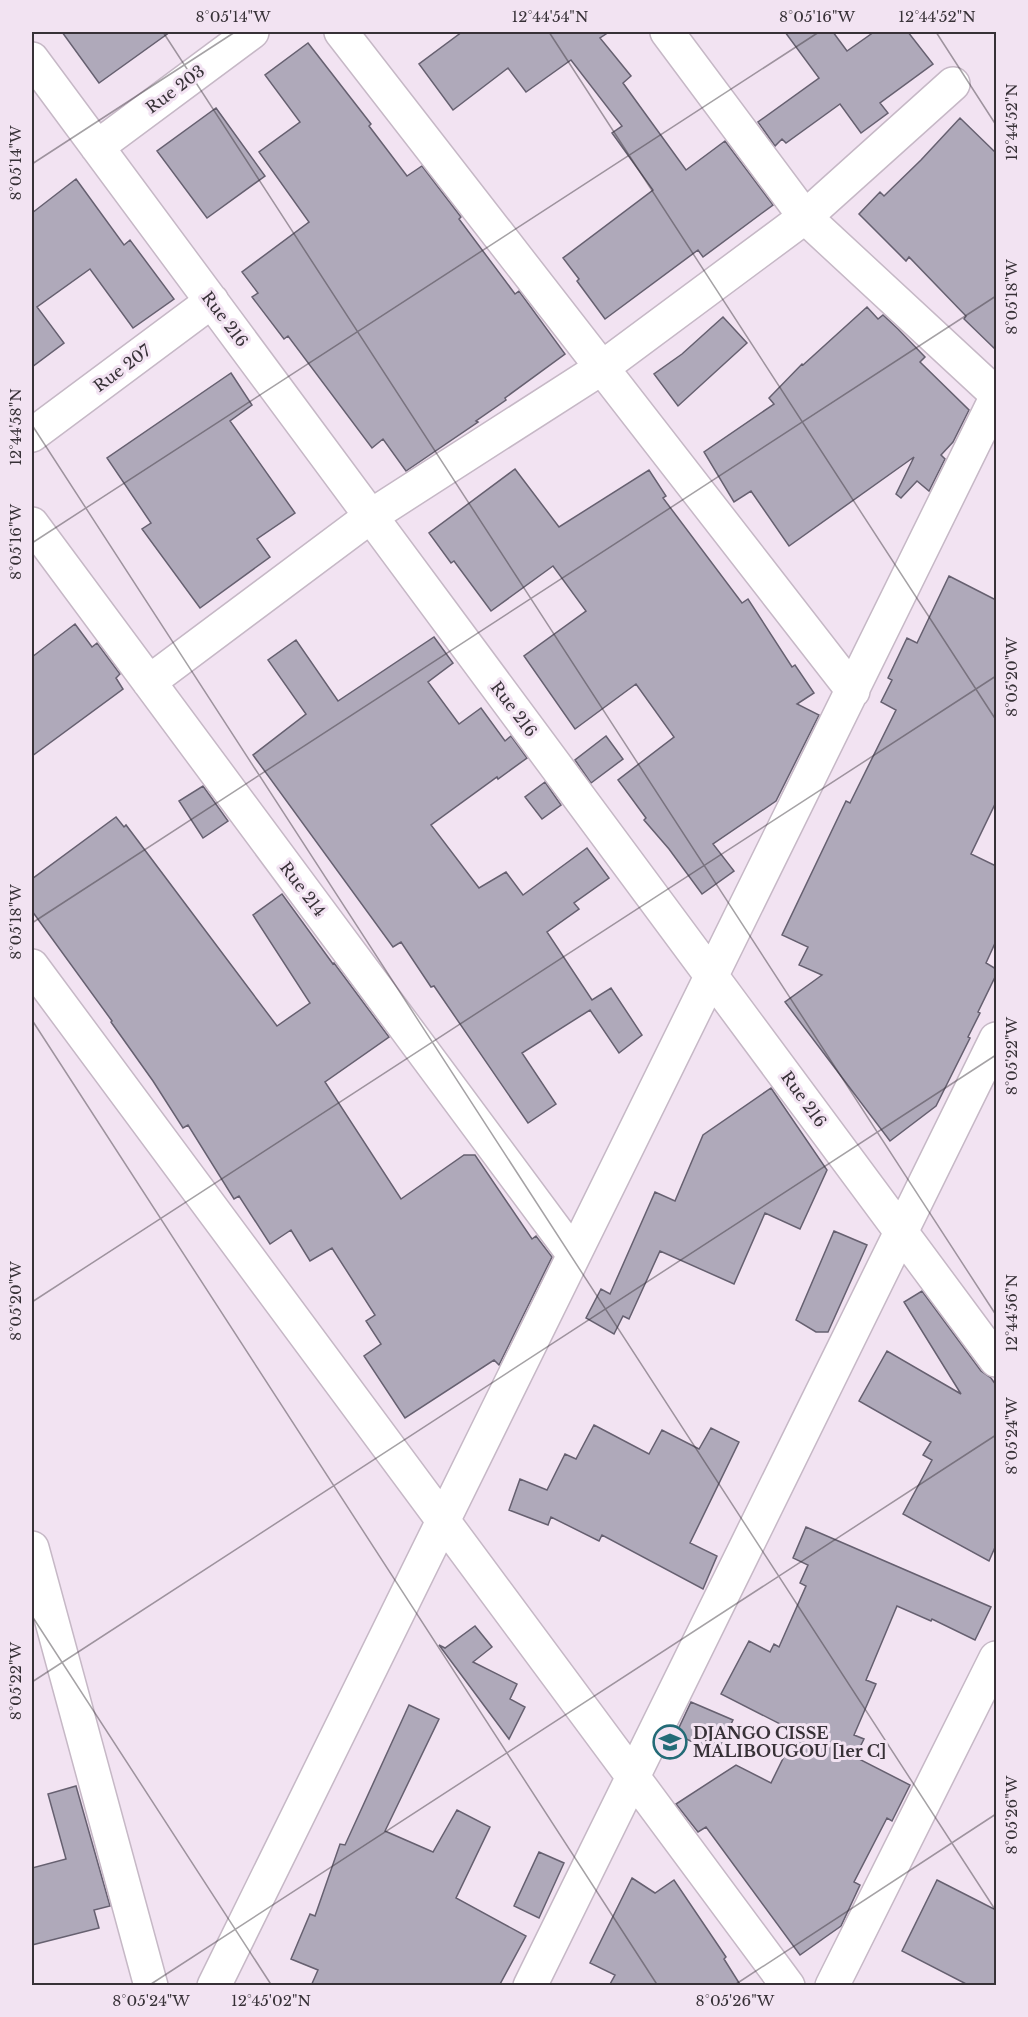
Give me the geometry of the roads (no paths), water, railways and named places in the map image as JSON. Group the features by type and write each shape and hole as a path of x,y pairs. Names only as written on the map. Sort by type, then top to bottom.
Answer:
{"street":[{"name":"Rue 203","path":"97,147 252,32"},
{"path":"341,32 853,691"},
{"path":"667,32 805,217 996,394"},
{"name":"Rue 216","path":"32,59 996,1360"},
{"path":"149,682 371,516 603,367 805,217 953,84"},
{"name":"Rue 207","path":"32,435 212,301"},
{"path":"214,1986 996,398"},
{"name":"Rue 214","path":"32,524 574,1255"},
{"path":"32,966 788,1986"},
{"path":"530,1986 996,1039"},
{"path":"32,1548 151,1986"},
{"path":"832,1986 996,1658"}],"place":[{"name":"DJANGO CISSE MALIBOUGOU [1er C]","path":"670,1742"}]}
